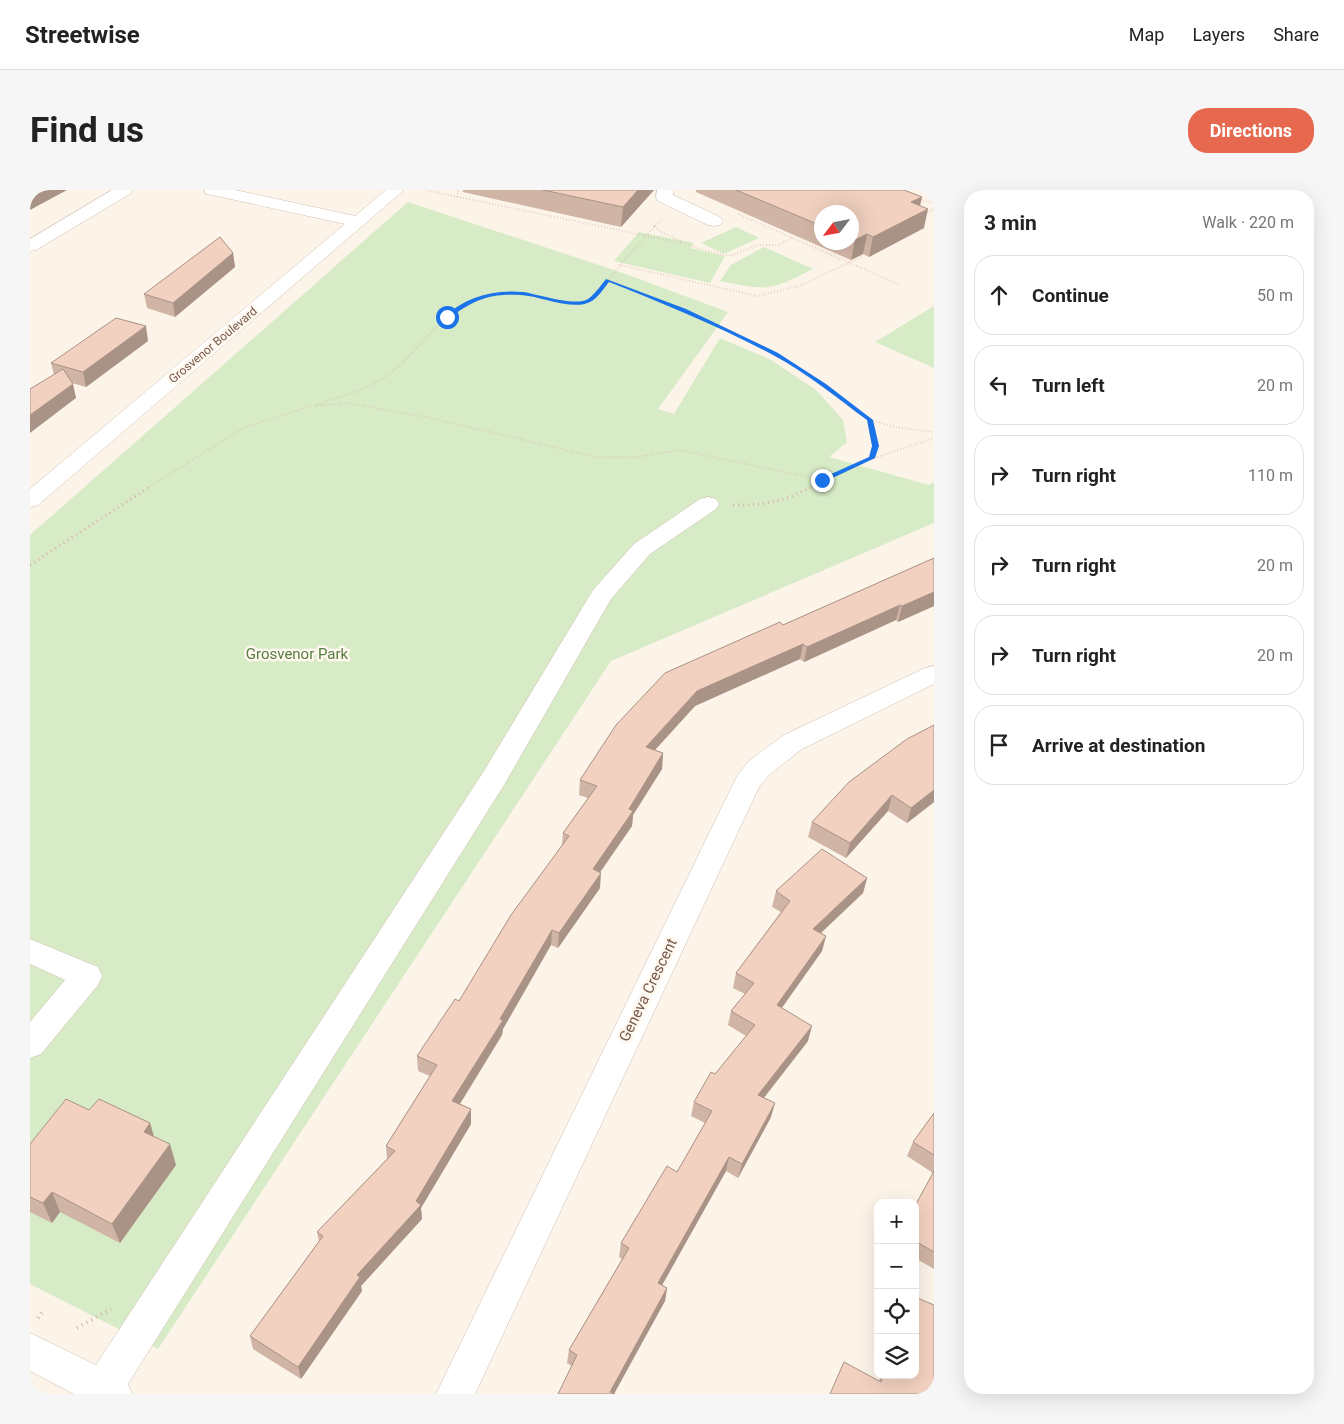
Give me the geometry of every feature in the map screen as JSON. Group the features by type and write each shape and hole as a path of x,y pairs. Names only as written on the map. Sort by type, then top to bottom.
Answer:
{"street":[{"path":"30,246 124,190"},
{"path":"212,190 359,222"},
{"name":"Grosvenor Boulevard","path":"30,500 396,190"},
{"path":"665,190 664,197 673,203 714,221"},
{"path":"30,1351 108,1391 494,778 601,595 642,549 708,504"},
{"name":"Geneva Crescent","path":"456,1394 747,783 759,768 793,742 934,674"},
{"path":"30,951 87,976 30,1045"}],"path":[{"path":"425,190 689,245"},
{"path":"457,196 458,190"},
{"path":"915,201 934,202"},
{"path":"923,214 934,209"},
{"path":"30,565 245,427 355,392 373,384 389,374 436,326 459,308 478,297 494,294 522,294 567,302 581,302 593,298 655,226"},
{"path":"620,266 757,296 778,294 798,288 863,256"},
{"path":"848,263 900,285"},
{"path":"608,280 684,310 776,354 824,385 870,420 894,427 934,432"},
{"path":"310,406 348,403 426,417 596,457 613,459 638,457 668,450 680,450 822,480"},
{"path":"870,420 875,446 872,458"},
{"path":"708,504 760,505 783,500 872,458 934,438"}],"green space":[{"name":"Grosvenor Park","path":"408,202 623,273 728,312 658,409 674,414 720,338 771,360 816,390 843,420 847,442 829,457 929,485 934,482 934,523 611,661 158,1349 30,1284 30,535"},
{"path":"736,227 759,238 724,254 701,243"},
{"path":"639,232 694,243 690,248 725,256 710,283 614,261"},
{"path":"764,247 813,269 787,282 769,287 720,281 731,265"},
{"path":"934,306 934,368 875,342"}],"building":[{"path":"30,190 43,190 30,197"},
{"path":"543,190 638,190 623,207"},
{"path":"736,190 904,190 922,197 911,202 928,209 873,237 867,234 859,238 859,205 814,205 814,223"},
{"path":"220,237 233,253 173,303 144,294"},
{"path":"116,318 146,326 83,372 51,363"},
{"path":"63,369 73,384 30,415 30,389"},
{"path":"934,558 934,592 902,606 900,605 807,647 803,644 697,691 646,747 663,753 629,809 633,811 593,869 601,873 559,933 552,930 500,1019 503,1020 452,1101 471,1109 416,1201 421,1205 357,1275 360,1277 298,1367 250,1336 323,1236 317,1232 395,1151 386,1146 437,1065 417,1056 455,999 459,1001 511,915 569,836 563,833 597,786 580,780 616,725 665,673 780,622 783,625"},
{"path":"934,725 934,790 911,808 892,795 850,843 812,822 849,782 907,739"},
{"path":"822,849 867,878 813,929 826,936 777,1005 812,1026 758,1095 775,1103 742,1164 729,1157 658,1283 667,1288 610,1392 615,1394 558,1394 577,1355 569,1350 629,1248 621,1243 667,1166 677,1172 712,1111 694,1102 711,1072 715,1074 755,1025 731,1011 754,983 736,973 790,901 776,891"},
{"path":"66,1099 89,1110 99,1099 150,1123 144,1132 170,1144 112,1224 52,1192 43,1203 30,1197 30,1144"},
{"path":"934,1113 934,1155 913,1142"},
{"path":"934,1171 934,1252 919,1243 919,1199"},
{"path":"919,1299 934,1305 934,1394 830,1394 844,1362 881,1382 882,1379 919,1379"}],"route":[{"path":"447,317 471,300 494,294 530,294 574,303 588,301 593,298 608,280 684,310 742,336 776,354 806,372 870,420 875,446 872,458 822,480"}]}
